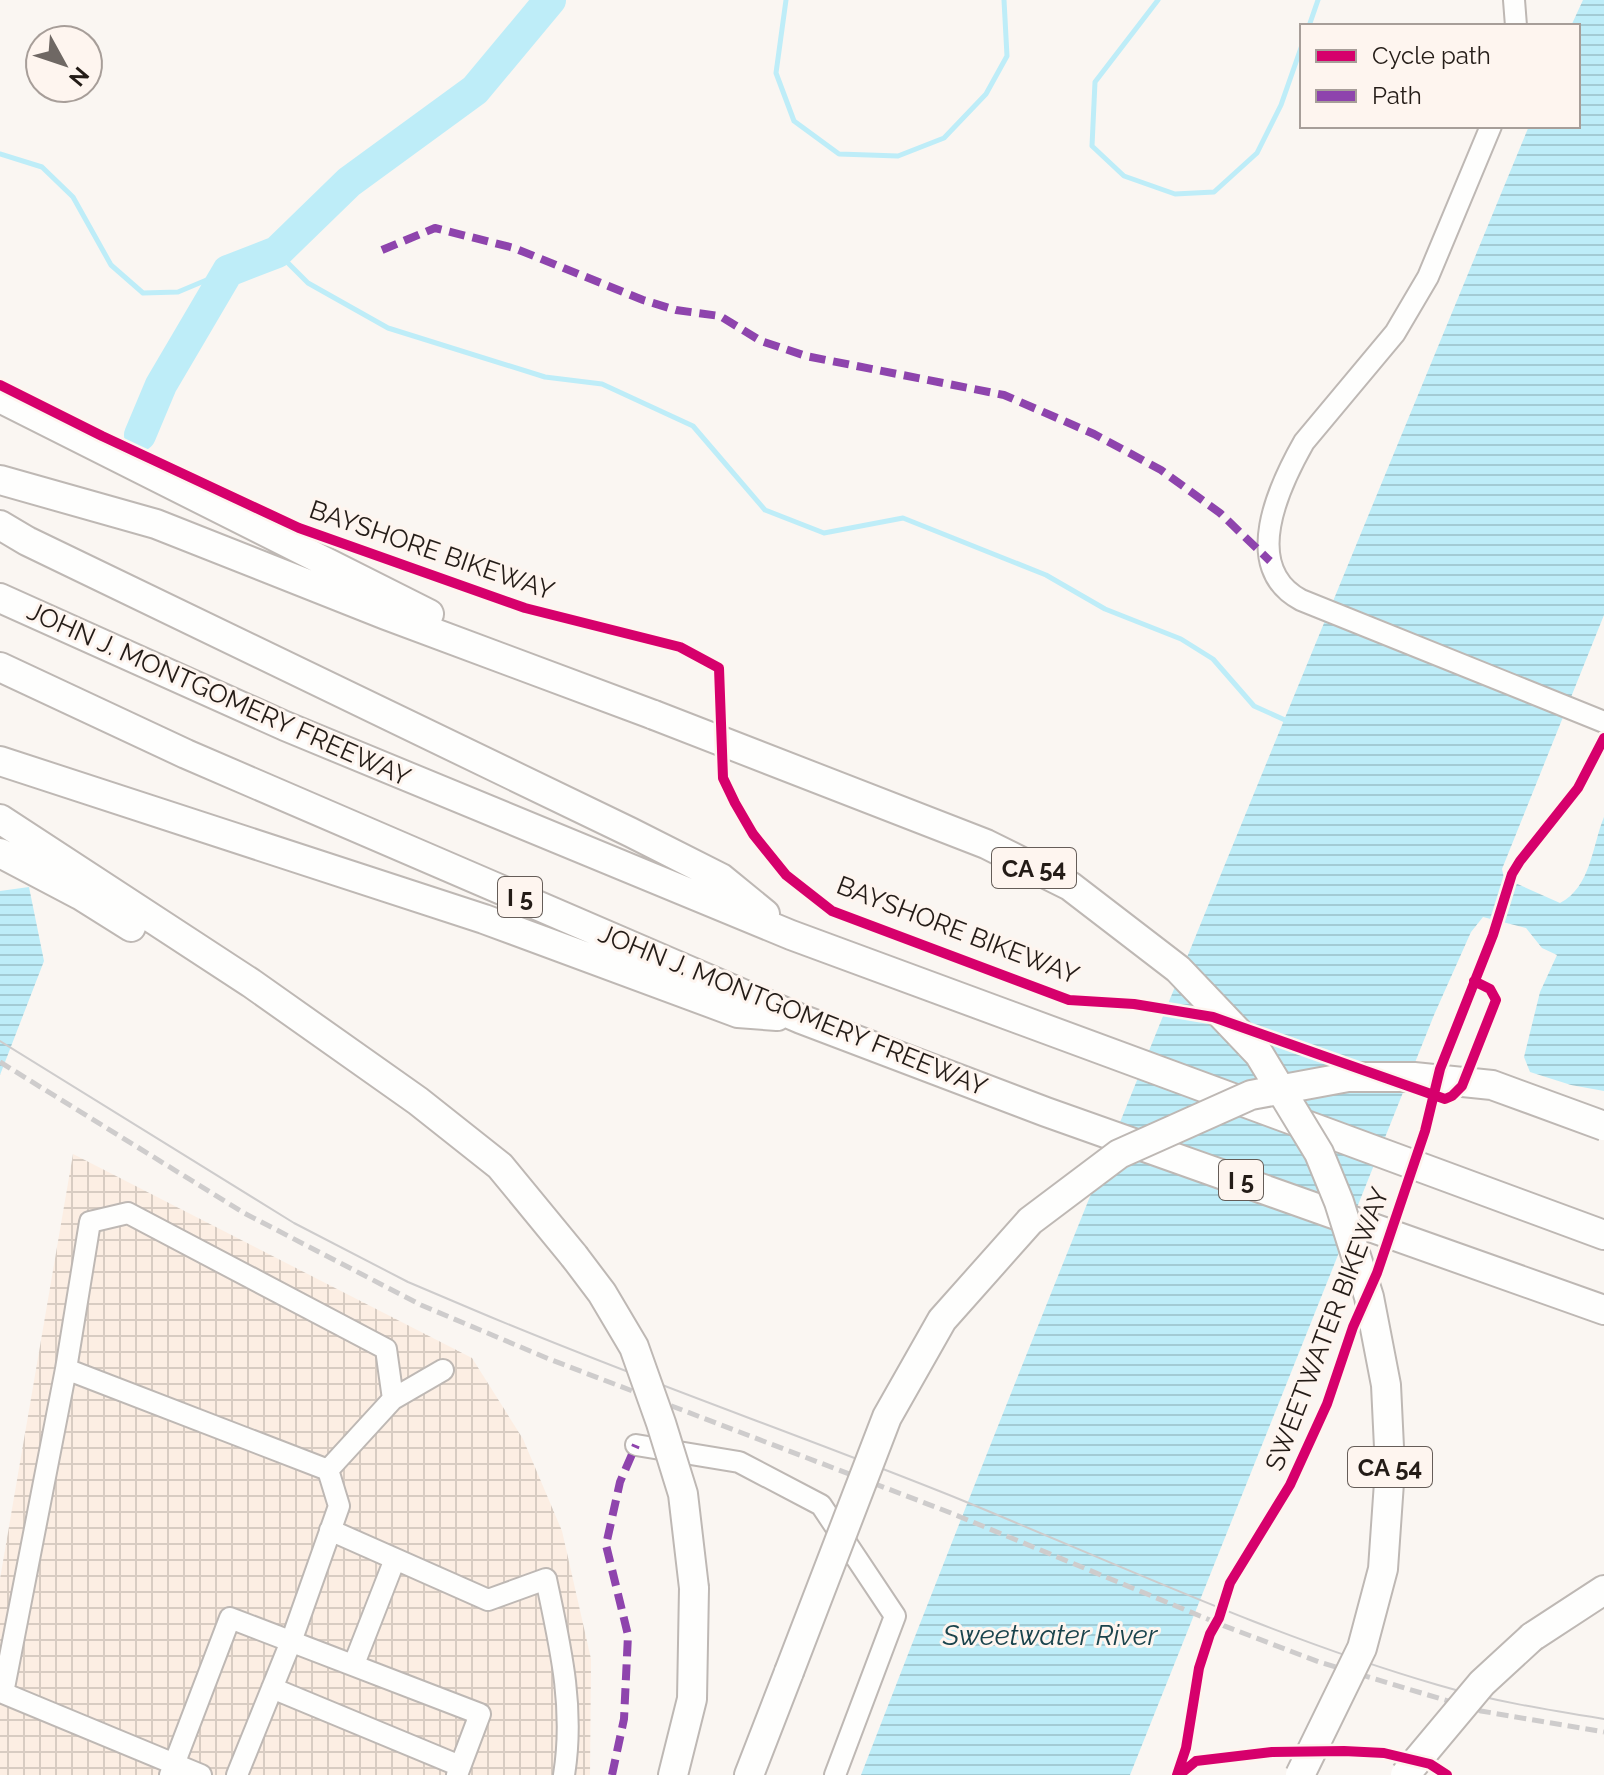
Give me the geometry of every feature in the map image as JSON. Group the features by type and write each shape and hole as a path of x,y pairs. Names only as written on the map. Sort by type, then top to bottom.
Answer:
{"highway":[{"path":"0,398 540,671"},
{"path":"0,480 156,524 386,615 540,671"},
{"path":"0,525 27,541 721,878 791,935"},
{"name":"JOHN J. MONTGOMERY FREEWAY","path":"0,598 285,726 791,935 1604,1235"},
{"name":"JOHN J. MONTGOMERY FREEWAY","path":"0,667 186,754 801,1019 1046,1112 1604,1310"},
{"name":"CA 54","path":"540,671 986,844 1070,886 1178,969 1259,1054 1319,1153 1339,1202 1369,1297 1386,1385 1390,1468 1383,1569 1362,1648 1300,1775"},
{"path":"1,761 484,919 738,1013 801,1019"},
{"path":"0,819 321,1031 418,1101 500,1166 602,1293 634,1347 683,1494 694,1588 692,1699 673,1775"},
{"path":"0,853 80,895 240,995 321,1031"},
{"path":"749,1775 887,1417 942,1320 1030,1221 1119,1154 1251,1095 1348,1077 1414,1077 1492,1085 1604,1126"},
{"path":"1405,1775 1482,1683 1532,1637 1604,1590"}],"street":[{"path":"1514,0 1516,24"},
{"path":"1490,128 1428,277 1395,333 1304,442 1277,497 1269,532 1270,561 1285,592 1301,600 1604,722"},
{"path":"201,1775 172,1770 2,1700 66,1369 90,1222 128,1213 386,1349 393,1399"},
{"path":"66,1369 328,1470"},
{"path":"328,1470 393,1399 443,1370"},
{"path":"636,1445 739,1462 821,1505 895,1616 835,1775"},
{"path":"237,1775 292,1639 339,1506 328,1470"},
{"path":"330,1530 488,1600 546,1579 565,1666 570,1740 564,1775"},
{"path":"354,1664 395,1559"},
{"path":"172,1770 230,1618 292,1639 480,1714 458,1771 272,1688"}],"shaded area":[{"path":"73,1154 472,1358 523,1439 562,1531 591,1659 590,1775 0,1775 0,1579"}],"water":[{"name":"Sweetwater River","path":"1583,0 1604,0 1604,615 1502,869 1504,878 1560,903 1578,887 1584,876 1604,817 1604,1091 1530,1072 1524,1057 1540,992 1557,955 1542,948 1526,928 1483,917 1471,932 1434,1015 1130,1775 861,1775 1107,1155 1528,128 1580,128 1580,24 1572,24"},
{"path":"29,887 44,961 0,1075 0,891"}],"waterway":[{"path":"140,435 161,385 228,271 277,252 349,182 475,90 550,0"},
{"path":"786,0 776,73 794,121 839,154 898,156 944,138 986,94 1007,56 1004,0"},
{"path":"1158,0 1095,82 1092,146 1124,176 1175,194 1214,192 1257,153 1281,105 1300,51"},
{"path":"1310,24 1318,0"},
{"path":"0,154 42,167 73,197 111,265 143,293 178,292 228,271"},
{"path":"277,252 308,283 388,328 545,377 602,384 693,426 765,510 824,533 903,518 1046,575 1105,609 1181,639 1213,659 1254,706 1285,720"}],"tram line":[{"path":"0,1041 294,1223 408,1282 474,1310 959,1499 1316,1645 1458,1691 1604,1719"}],"railway":[{"path":"0,1062 244,1213 421,1305 549,1359 951,1513 1319,1662 1481,1711 1604,1732"}],"marked path":[{"path":"382,250 435,228 514,248 643,300 676,310 720,316 761,341 806,356 1004,395 1094,434 1161,470 1220,513 1270,561"},
{"path":"612,1775 624,1719 628,1635 606,1545 620,1482 636,1445"}],"cycle path":[{"name":"BAYSHORE BIKEWAY","path":"0,385 299,528 525,608 680,647 719,668 723,778 753,834 786,875 832,911 1069,1000 1134,1004 1213,1017 1445,1099 1462,1086 1496,1000 1490,989 1474,981"},
{"name":"SWEETWATER BIKEWAY","path":"1177,1775 1186,1748 1199,1668 1210,1634 1219,1618 1230,1583 1290,1485 1327,1404 1353,1327 1377,1273 1425,1131 1440,1069 1493,935 1512,874 1578,788 1604,738"},
{"path":"1179,1775 1196,1761 1272,1752 1344,1751 1384,1753 1430,1764 1447,1775"}]}
